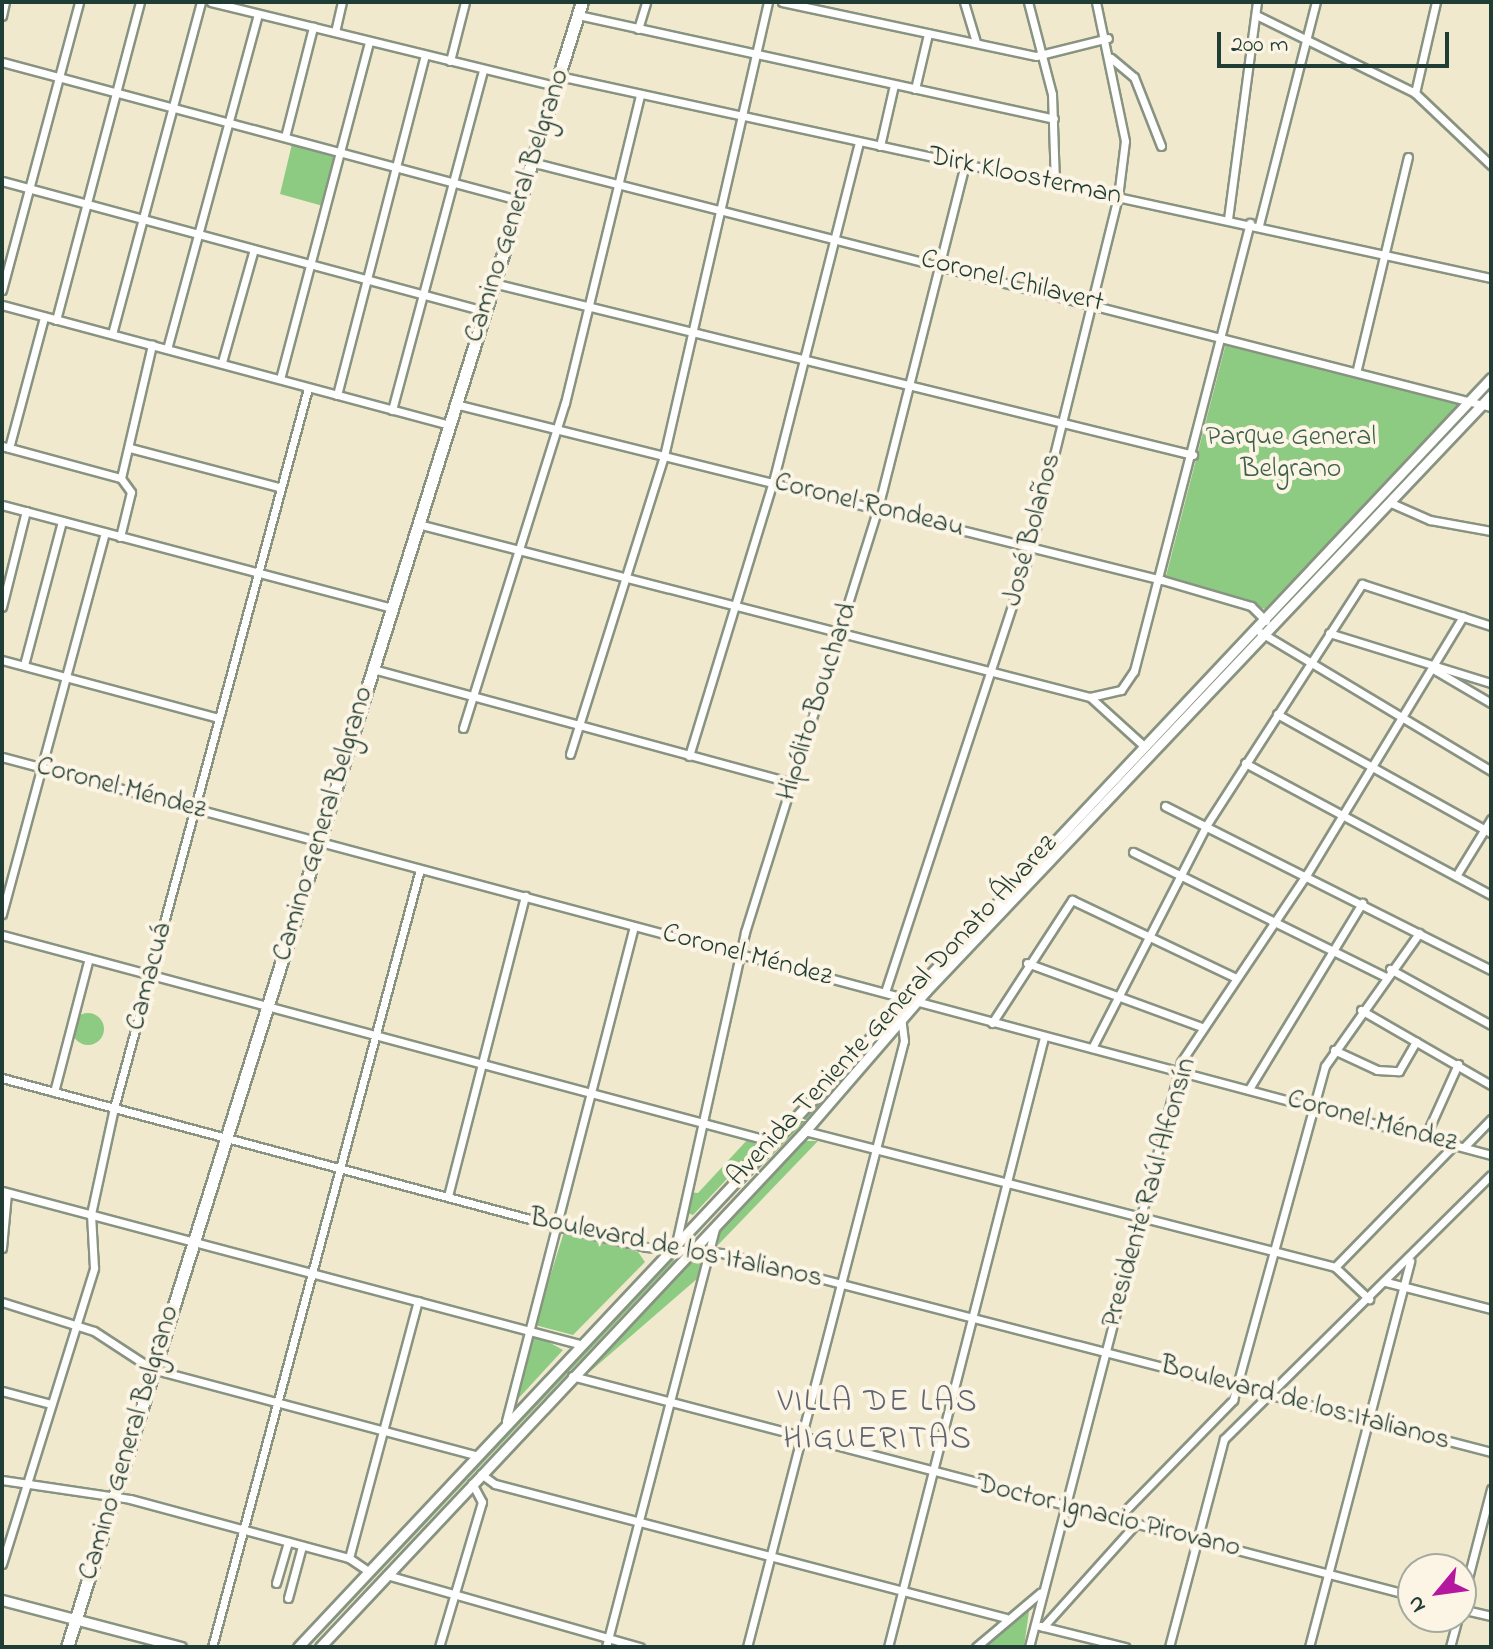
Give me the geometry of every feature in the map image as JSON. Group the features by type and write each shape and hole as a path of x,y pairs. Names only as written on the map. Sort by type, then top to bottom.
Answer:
{"main road":[{"name":"Camino General Belgrano","path":"67,1647 582,2"},
{"name":"Avenida Teniente General Donato Álvarez","path":"298,1647 899,1000 1491,378"},
{"name":"Avenida Teniente General Donato Álvarez","path":"320,1647 805,1131 901,1018 1487,406 1491,395"},
{"path":"2,1600 181,1647"}],"street":[{"path":"2,16 5,2"},
{"path":"2,290 79,2"},
{"path":"56,320 140,2"},
{"path":"112,334 201,2"},
{"name":"Dirk Kloosterman","path":"211,2 240,5 258,14 483,70 640,95 1250,223 1491,278"},
{"path":"335,32 342,2"},
{"path":"450,61 465,2"},
{"path":"638,29 646,2"},
{"path":"570,754 664,456 746,118 768,2"},
{"path":"782,2 1042,56 1108,38"},
{"path":"964,2 976,42"},
{"path":"1028,2 1054,119 1055,184"},
{"name":"José Bolaños","path":"885,992 1031,548 1118,197 1125,141 1108,38 1096,2"},
{"path":"1228,219 1257,2"},
{"path":"1259,225 1316,2"},
{"path":"1415,93 1436,2"},
{"path":"167,349 258,14"},
{"path":"578,15 1054,119"},
{"path":"1256,15 1415,93 1490,163"},
{"path":"285,137 313,27"},
{"path":"915,89 928,34"},
{"path":"280,379 369,42"},
{"path":"337,395 425,55"},
{"path":"1111,58 1134,77 1161,146"},
{"path":"2,62 518,200"},
{"path":"392,410 483,70"},
{"path":"880,146 894,85"},
{"path":"463,728 557,428 640,95"},
{"path":"689,756 773,482 859,142"},
{"path":"1357,369 1408,157"},
{"name":"Coronel Chilavert","path":"531,162 1224,334 1487,406"},
{"name":"Hipólito Bouchard","path":"677,1239 700,1119 740,953 878,508 965,165"},
{"path":"2,181 484,311"},
{"path":"1090,697 1129,682 1162,580 1250,223"},
{"path":"222,362 254,249"},
{"path":"493,283 1193,455"},
{"path":"2,305 449,425"},
{"path":"44,317 5,447 121,478 131,492 120,537"},
{"path":"121,478 152,345"},
{"name":"Camacuá","path":"2,1564 78,1323 95,1259 91,1214 114,1108 308,388"},
{"name":"Coronel Rondeau","path":"455,404 1162,580 1251,606 1272,629"},
{"path":"130,448 279,487"},
{"path":"1391,503 1422,518 1491,531"},
{"path":"2,505 392,608"},
{"path":"2,607 26,511"},
{"path":"24,665 62,521"},
{"path":"418,524 735,602 1090,697 1144,746"},
{"path":"2,914 105,533"},
{"path":"1092,1048 1146,934 1206,826 1362,584 1372,582 1491,626"},
{"name":"Presidente Raúl Alfonsín","path":"1029,1647 1040,1593 1178,1070 1202,1027 1307,874 1338,815 1403,718 1463,616"},
{"path":"1256,627 1264,638 1307,665 1491,771"},
{"path":"1329,633 1425,662 1491,703"},
{"path":"2,660 218,718"},
{"path":"1435,667 1491,683"},
{"path":"373,669 792,783"},
{"path":"1277,714 1488,831"},
{"name":"Coronel Méndez","path":"2,757 885,992 914,1005 1309,1104 1491,1155"},
{"path":"1245,763 1491,895"},
{"path":"1165,806 1307,874 1491,970"},
{"path":"1456,876 1488,831 1491,819"},
{"path":"1133,852 1387,972 1491,1025"},
{"path":"212,1647 420,869"},
{"path":"448,1196 525,896"},
{"path":"992,1023 1027,963 1074,900 1236,978"},
{"path":"1249,1089 1362,903"},
{"path":"506,1421 527,1330 634,926"},
{"path":"1116,1520 1226,1410 1236,1387 1309,1104 1334,1050 1387,972 1419,933"},
{"path":"2,935 700,1119 770,1141"},
{"path":"54,1092 89,958"},
{"path":"1027,963 1202,1027"},
{"path":"1361,1010 1491,1085"},
{"path":"747,1647 904,1041 901,1018"},
{"path":"888,1647 1044,1037"},
{"path":"1334,1050 1377,1070 1399,1071 1416,1041"},
{"path":"1426,1135 1458,1064"},
{"name":"Boulevard de los Italianos","path":"2,1078 556,1226 668,1249 709,1250 1491,1452"},
{"path":"1338,1266 1459,1146 1491,1119"},
{"path":"805,1131 1338,1266 1369,1299"},
{"path":"1169,1647 1221,1446 1491,1175"},
{"path":"2,1248 5,1192 579,1344"},
{"path":"607,1643 715,1226"},
{"path":"1309,1647 1410,1258"},
{"path":"1386,1282 1491,1309"},
{"path":"349,1558 418,1301"},
{"path":"2,1302 78,1323 152,1369 475,1455"},
{"name":"Doctor Ignacio Pirovano","path":"572,1376 801,1439 1397,1592"},
{"path":"2,1391 51,1404"},
{"path":"481,1474 490,1482 1006,1618"},
{"path":"2,1480 26,1486 114,1496 349,1558 367,1570"},
{"path":"439,1647 482,1493 490,1482"},
{"path":"472,1483 482,1493"},
{"path":"1475,1553 1491,1489"},
{"path":"1043,1627 1135,1525"},
{"path":"276,1583 288,1542"},
{"path":"288,1598 302,1546"},
{"path":"387,1575 607,1643 640,1647"},
{"path":"976,1647 1006,1618 1040,1593"},
{"path":"1034,1625 1125,1647"}],"green space":[{"path":"292,144 337,156 323,206 280,194"},
{"name":"Parque General Belgrano","path":"1226,343 1466,403 1268,610 1166,576"},
{"path":"88,1013 99,1018 104,1029 99,1040 88,1045 77,1040 72,1029 77,1018"},
{"path":"896,1015 801,1126 710,1219 709,1216"},
{"path":"749,1138 758,1146 693,1215 684,1212 689,1192 698,1193"},
{"path":"801,1141 818,1141 718,1245 719,1229"},
{"path":"564,1232 638,1252 645,1262 573,1335 535,1325"},
{"path":"673,1255 674,1261 309,1647 328,1619"},
{"path":"692,1257 703,1257 698,1278 586,1375"},
{"path":"536,1335 563,1350 517,1400 528,1340"},
{"path":"1030,1604 1024,1647 983,1647 1021,1608"}],"district":[{"name":"VILLA DE LAS HIGUERITAS","path":"878,1422"}]}
